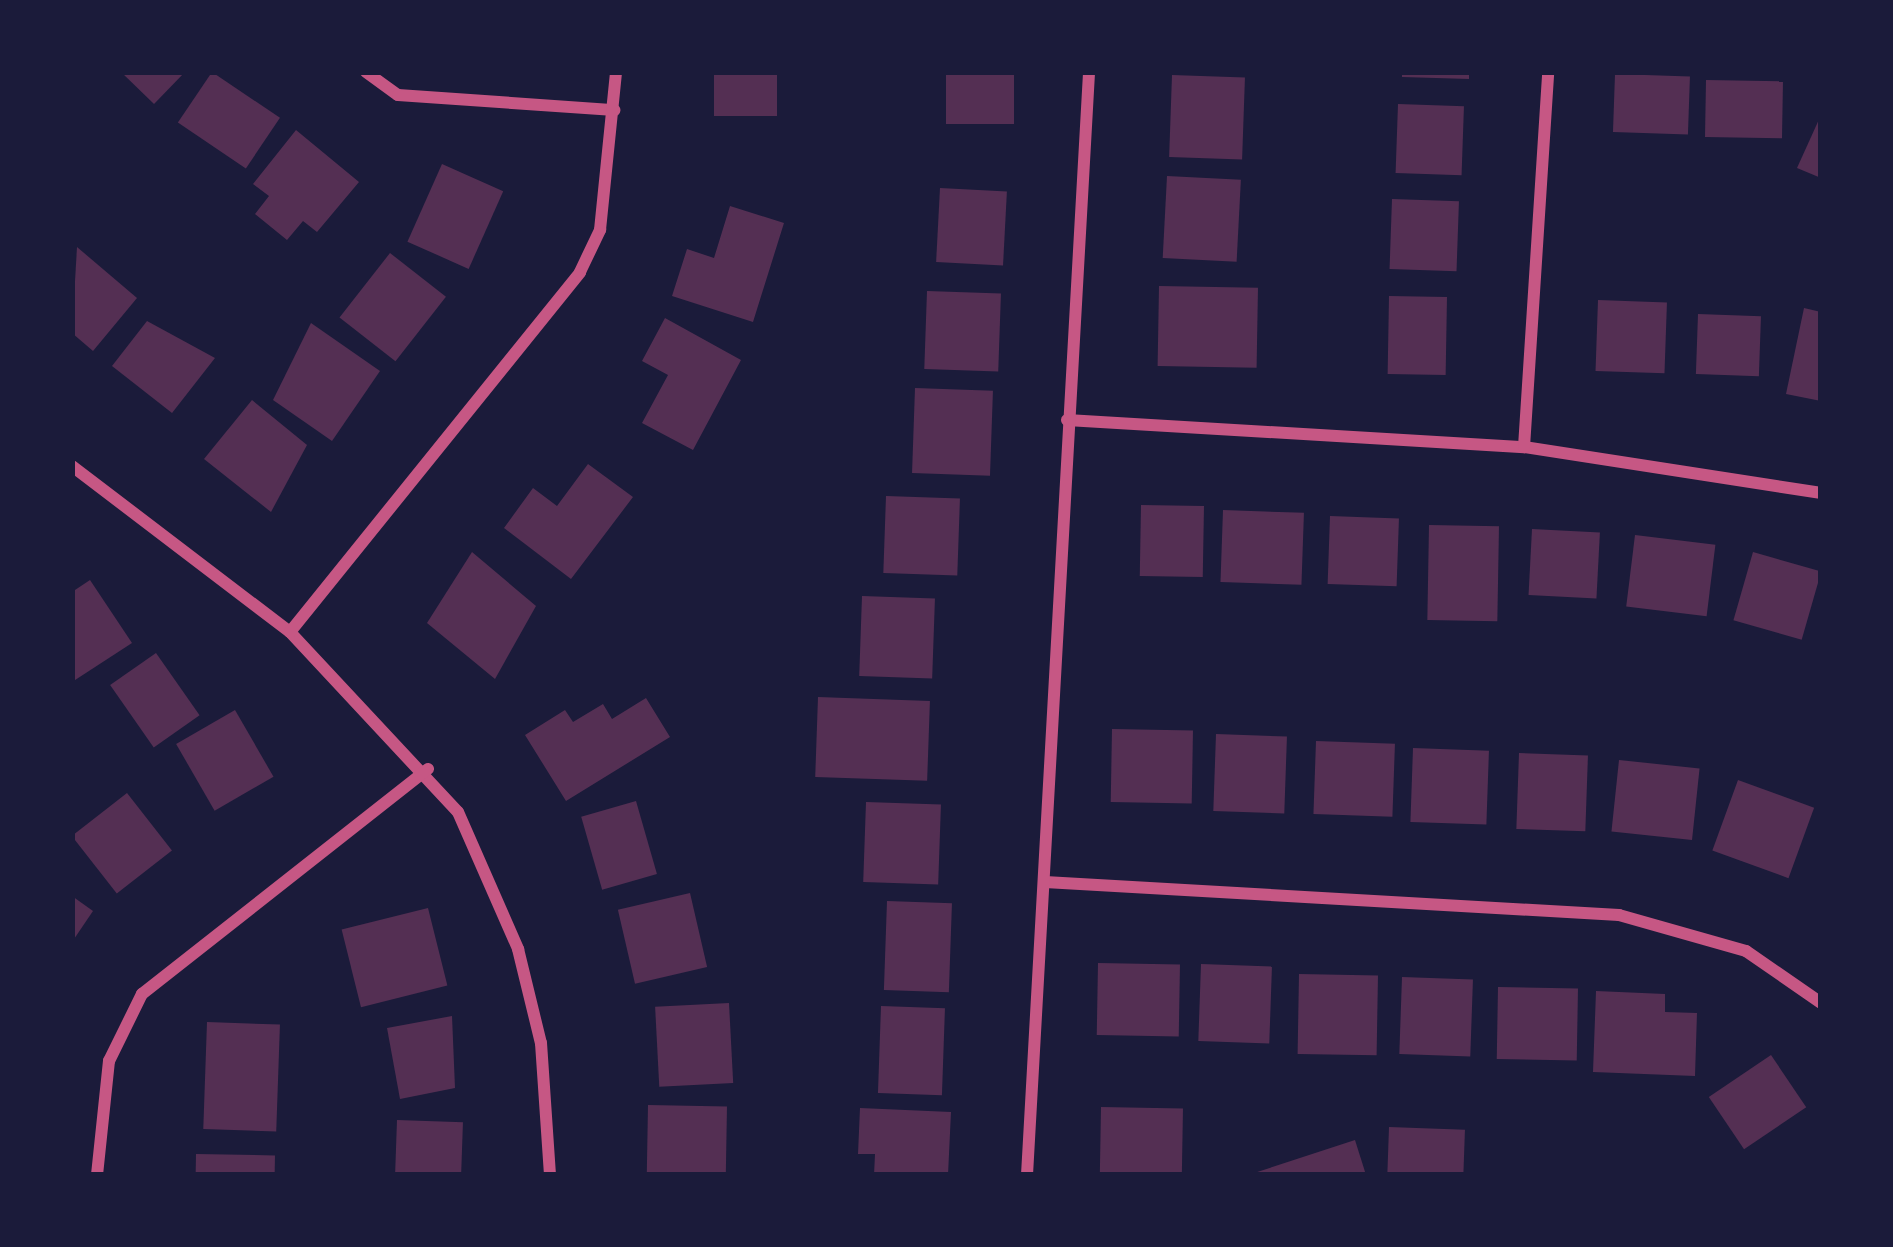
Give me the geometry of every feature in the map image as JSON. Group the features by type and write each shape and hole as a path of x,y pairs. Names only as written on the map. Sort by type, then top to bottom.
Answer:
{"street":[{"path":"366,72 398,95 614,110"},
{"path":"290,632 580,272 600,230 616,72"},
{"path":"1027,1175 1089,72"},
{"path":"1524,447 1549,72"},
{"path":"1067,420 1524,447 1821,494"},
{"path":"72,466 290,632 428,769 496,887 518,950 542,1043 550,1175"},
{"path":"97,1175 109,1061 142,994 428,769"},
{"path":"1045,882 1618,915 1746,951 1821,1003"}],"building":[{"path":"121,72 185,72 154,104"},
{"path":"212,72 280,118 246,168 178,123"},
{"path":"714,72 777,72 777,116 714,116"},
{"path":"946,72 1014,72 1014,124 946,124"},
{"path":"1402,72 1469,72 1469,79 1402,77"},
{"path":"1615,74 1690,77 1688,135 1613,132"},
{"path":"1172,75 1245,78 1242,159 1169,157"},
{"path":"1706,80 1783,81 1782,138 1705,137"},
{"path":"1398,104 1464,106 1462,175 1396,173"},
{"path":"1821,115 1821,178 1797,168"},
{"path":"296,130 359,182 317,232 303,221 287,240 255,214 269,196 253,184"},
{"path":"442,164 503,191 469,269 407,242"},
{"path":"1167,176 1241,180 1237,262 1163,258"},
{"path":"940,188 1007,192 1003,265 936,262"},
{"path":"1392,199 1459,201 1457,271 1390,269"},
{"path":"730,206 784,223 753,322 672,296 687,249 714,258"},
{"path":"77,247 137,298 93,351 72,333"},
{"path":"390,253 446,297 395,361 340,318"},
{"path":"1159,286 1258,288 1257,368 1158,366"},
{"path":"927,291 1001,294 998,372 924,369"},
{"path":"1389,296 1447,297 1446,375 1388,374"},
{"path":"1598,300 1667,302 1664,373 1596,371"},
{"path":"1804,308 1821,312 1821,401 1786,394"},
{"path":"1698,314 1761,316 1759,376 1696,374"},
{"path":"665,318 741,360 693,450 642,423 668,375 642,361"},
{"path":"147,321 215,358 172,413 112,366"},
{"path":"311,323 380,371 332,441 273,400"},
{"path":"915,388 993,391 990,476 912,473"},
{"path":"252,400 307,445 271,512 204,459"},
{"path":"588,464 633,497 571,579 504,528 533,488 557,506"},
{"path":"886,496 960,499 957,576 883,573"},
{"path":"1141,505 1204,506 1203,577 1140,576"},
{"path":"1223,510 1304,513 1301,585 1220,582"},
{"path":"1330,516 1399,518 1397,586 1328,584"},
{"path":"1429,525 1499,526 1497,621 1427,620"},
{"path":"1532,529 1600,533 1596,598 1529,595"},
{"path":"1635,535 1715,545 1707,616 1626,606"},
{"path":"472,552 536,606 495,679 427,623"},
{"path":"1753,552 1821,571 1802,640 1733,620"},
{"path":"90,580 132,643 72,682 72,592"},
{"path":"862,596 935,599 932,678 859,676"},
{"path":"156,653 200,715 154,747 110,685"},
{"path":"818,697 930,701 927,781 815,777"},
{"path":"646,698 670,737 566,801 525,735 565,710 573,722 603,704 612,719"},
{"path":"235,710 274,777 215,811 176,744"},
{"path":"1112,729 1193,730 1192,803 1111,802"},
{"path":"1216,734 1287,736 1284,813 1213,811"},
{"path":"1316,741 1395,744 1392,817 1313,814"},
{"path":"1413,748 1489,751 1486,825 1410,822"},
{"path":"1519,753 1588,755 1585,831 1516,829"},
{"path":"1619,760 1700,768 1692,840 1611,832"},
{"path":"1738,780 1814,808 1788,878 1712,850"},
{"path":"127,793 172,851 117,894 72,836"},
{"path":"636,801 657,874 602,890 581,817"},
{"path":"866,802 941,805 938,885 863,882"},
{"path":"690,893 707,967 635,984 618,910"},
{"path":"72,896 93,911 72,942"},
{"path":"887,901 952,903 949,992 884,990"},
{"path":"428,908 447,986 361,1007 342,930"},
{"path":"1098,963 1180,964 1179,1036 1097,1035"},
{"path":"1201,964 1272,966 1269,1043 1198,1041"},
{"path":"1299,974 1378,975 1377,1055 1298,1054"},
{"path":"1402,977 1473,979 1470,1056 1399,1054"},
{"path":"1498,987 1578,988 1577,1060 1497,1059"},
{"path":"1596,991 1665,994 1665,1012 1697,1013 1695,1076 1593,1072"},
{"path":"729,1003 733,1083 659,1087 655,1007"},
{"path":"881,1006 945,1008 942,1095 878,1093"},
{"path":"452,1016 455,1088 400,1099 387,1028"},
{"path":"207,1022 280,1025 276,1131 203,1129"},
{"path":"1771,1055 1806,1107 1744,1149 1709,1097"},
{"path":"648,1105 727,1106 726,1175 647,1175"},
{"path":"1101,1107 1183,1108 1182,1175 1100,1175"},
{"path":"860,1108 951,1112 948,1175 874,1175 875,1154 858,1154"},
{"path":"397,1120 463,1122 461,1175 395,1175"},
{"path":"1389,1127 1465,1130 1463,1175 1387,1175"},
{"path":"1355,1140 1366,1175 1251,1174"},
{"path":"196,1154 275,1155 275,1175 196,1175"}]}
